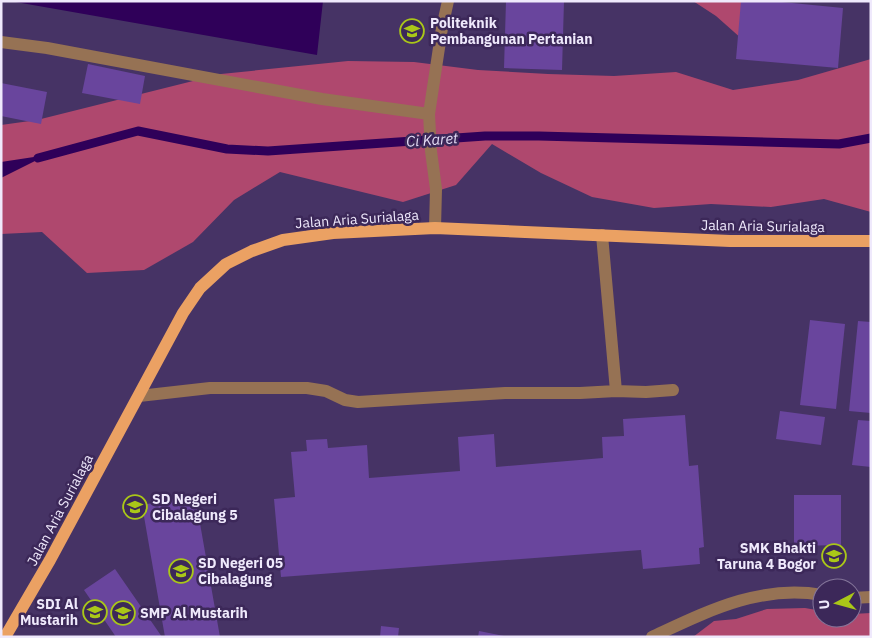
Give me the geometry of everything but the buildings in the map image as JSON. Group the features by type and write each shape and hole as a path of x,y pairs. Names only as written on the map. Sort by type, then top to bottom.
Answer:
{"main road":[{"name":"Jalan Aria Surialaga","path":"5,637 50,560 183,313 200,288 226,264 252,251 283,240 333,234 435,228 730,242 871,241"}],"street":[{"path":"435,228 436,188 429,114 448,1"},
{"path":"1,42 47,48 322,98 429,114"},
{"path":"602,235 616,391"},
{"path":"139,396 210,388 308,388 326,390 345,400 358,402 505,393 646,392 673,390"},
{"path":"652,637 705,612 753,597 781,593 812,594"}],"shaded area":[{"path":"10,1 323,1 317,55"},
{"path":"693,1 760,1 760,55 716,16"},
{"path":"871,59 871,212 824,199 771,207 711,204 654,208 592,197 541,173 492,144 456,185 403,202 280,172 234,200 193,242 144,270 87,273 42,232 1,234 1,125 37,120 221,74 348,61 414,62 478,70 548,74 614,76 676,72 733,90 798,80"},
{"path":"47,155 1,178 1,162"},
{"path":"767,609 812,609 812,628 862,628 862,613 871,613 871,637 693,637 714,621 736,619"}],"waterway":[{"name":"Ci Karet","path":"38,158 138,131 227,149 268,151 485,136 839,144 871,138"}],"place":[{"name":"Politeknik Pembangunan Pertanian","path":"412,31"},
{"name":"SD Negeri Cibalagung 5","path":"135,507"},
{"name":"SMK Bhakti Taruna 4 Bogor","path":"834,556"},
{"name":"SD Negeri 05 Cibalagung","path":"181,571"},
{"name":"SDI Al Mustarih","path":"95,612"},
{"name":"SMP Al Mustarih","path":"123,613"}]}
